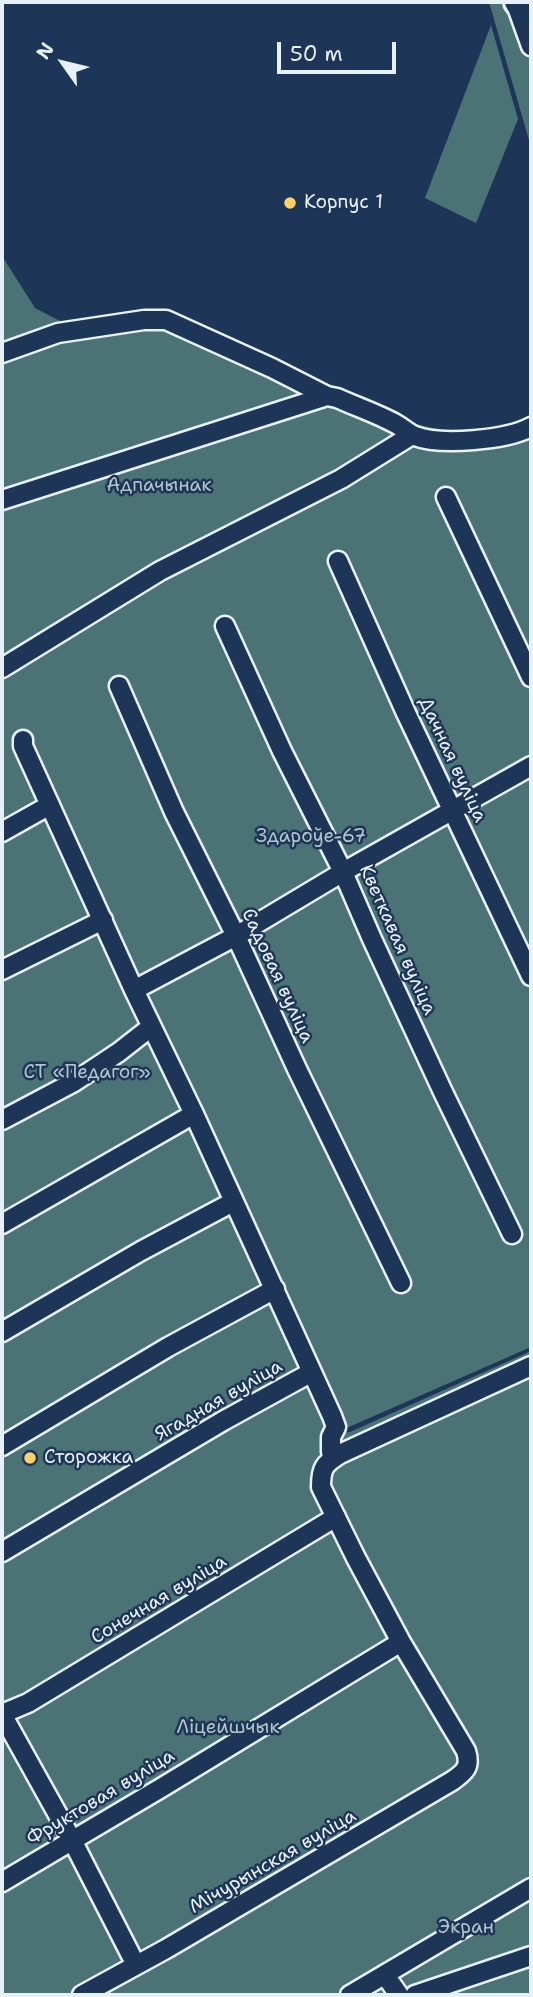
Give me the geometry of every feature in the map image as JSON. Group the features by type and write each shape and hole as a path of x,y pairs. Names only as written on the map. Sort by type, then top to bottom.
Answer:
{"street":[{"path":"517,2 531,17"},
{"path":"517,2 531,46"},
{"path":"2,353 58,333 144,320 166,320 422,438 470,441 520,433 531,427"},
{"path":"2,500 327,396"},
{"path":"2,668 160,571 341,479 412,435"},
{"path":"446,497 531,677"},
{"name":"Дачная вуліца","path":"338,561 531,976"},
{"name":"Кветкавая вуліца","path":"225,626 512,1234"},
{"name":"Садовая вуліца","path":"119,686 174,812 401,1283"},
{"path":"23,740 23,746 134,990 312,1372 336,1427 331,1437 331,1452 340,1454"},
{"path":"134,990 236,936 531,766"},
{"path":"2,832 50,805"},
{"path":"2,970 103,920"},
{"path":"2,1120 74,1082 151,1027"},
{"path":"2,1224 194,1114"},
{"path":"2,1332 141,1251 233,1202"},
{"path":"2,1446 168,1347 275,1289"},
{"path":"401,1642 321,1488 321,1475 326,1463 340,1454 531,1366"},
{"name":"Ягадная вуліца","path":"2,1552 211,1428 312,1372"},
{"name":"Сонечная вуліца","path":"2,1714 28,1703 336,1517"},
{"name":"Мічурынская вуліца","path":"82,1995 452,1781 466,1768 469,1761 466,1751 401,1642"},
{"name":"Фруктовая вуліца","path":"2,1882 401,1642"},
{"path":"2,1714 72,1840 136,1965"},
{"path":"350,1995 531,1888"},
{"path":"415,1995 531,1956"},
{"path":"385,1975 398,1995"}],"green space":[{"path":"489,2 531,2 531,147"},
{"path":"491,25 518,119 476,223 425,198"},
{"path":"2,256 35,308 60,321 140,316 402,421 460,434 517,427 531,421 531,1347 333,1434 350,1432 531,1351 531,1995 2,1995 2,1220 196,1110 263,1241 197,1107 2,1218"}],"place":[{"name":"Корпус 1","path":"290,203"},
{"name":"Сторожка","path":"30,1458"}],"park label":[{"name":"Адпачынак","path":"159,486"},
{"name":"Здароўе-67","path":"311,837"},
{"name":"СТ «Педагог»","path":"87,1073"},
{"name":"Ліцейшчык","path":"228,1728"},
{"name":"Экран","path":"466,1928"}]}
